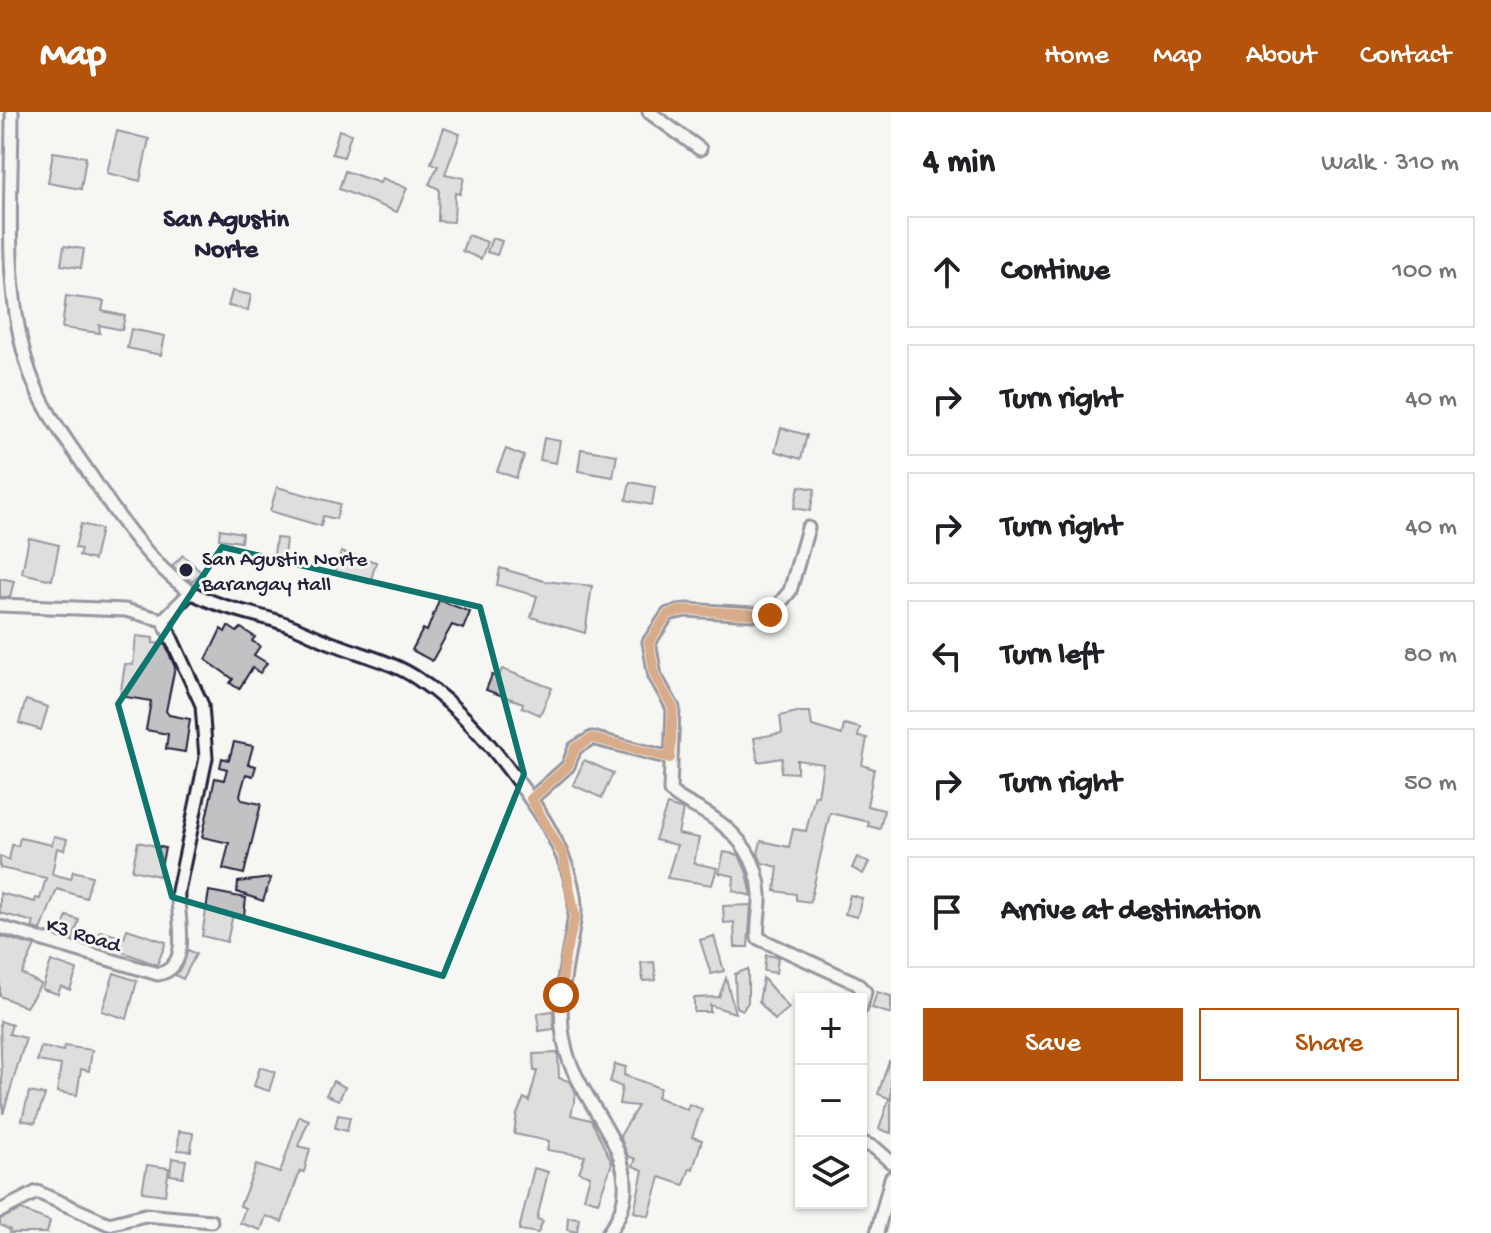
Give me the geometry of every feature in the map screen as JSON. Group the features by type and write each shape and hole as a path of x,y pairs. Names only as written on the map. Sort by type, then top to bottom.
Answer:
{"street":[{"path":"12,112 13,272 22,344 31,375 47,408 136,540 191,592 293,626 416,677 462,713 531,799 563,855 575,917 562,982 563,1042 576,1077 618,1154 628,1186 623,1211 608,1233"},
{"path":"649,112 700,149"},
{"path":"808,528 790,591 770,615 686,610 668,614 655,628 649,642 655,676 673,708 670,791 681,802 704,812 735,832 747,849 760,894 758,938 856,983 865,993"},
{"path":"0,605 125,610 163,620 191,592"},
{"name":"K3 Road","path":"0,927 85,956 158,974 170,967 183,944 176,911 178,891 206,758 202,705 163,620"},
{"path":"531,799 568,766 575,748 592,738 670,758"},
{"path":"867,1146 891,1162"},
{"path":"877,1233 891,1178"},
{"path":"0,1211 37,1192 109,1224 145,1215 211,1221"}],"highlighted area":[{"path":"222,547 480,607 524,774 443,976 172,897 118,704"}],"building":[{"path":"444,128 460,134 445,174 464,178 460,194 455,193 454,222 438,221 439,189 429,184 438,166 431,163"},
{"path":"339,130 351,134 344,157 332,154"},
{"path":"117,131 149,139 140,181 107,173"},
{"path":"53,152 86,157 81,189 48,183"},
{"path":"345,171 380,183 382,178 407,188 397,212 339,189"},
{"path":"468,235 487,242 481,259 462,251"},
{"path":"492,238 502,241 497,255 487,252"},
{"path":"64,246 84,249 81,268 61,265"},
{"path":"232,291 251,295 248,310 228,306"},
{"path":"66,296 104,301 102,311 125,316 122,330 99,325 100,333 62,328"},
{"path":"131,329 165,336 161,355 127,348"},
{"path":"781,428 807,435 801,459 775,451"},
{"path":"544,438 560,441 556,463 540,460"},
{"path":"506,449 524,456 516,478 497,471"},
{"path":"581,449 617,455 613,477 578,471"},
{"path":"630,482 655,487 652,505 626,500"},
{"path":"799,486 815,489 810,511 794,508"},
{"path":"277,487 340,504 336,519 323,516 321,526 270,511"},
{"path":"81,524 101,529 94,560 79,556 81,549 75,548"},
{"path":"220,529 242,533 241,542 219,539"},
{"path":"29,538 59,545 52,580 22,573"},
{"path":"276,538 286,539 284,556 274,555"},
{"path":"341,552 376,562 370,583 335,573"},
{"name":"San Agustin Norte Barangay Hall","path":"183,555 201,572 192,582 172,566"},
{"path":"500,568 544,581 592,586 585,633 531,617 537,596 497,585"},
{"path":"0,578 14,581 10,597 0,597"},
{"path":"439,600 470,612 463,629 452,625 432,661 412,650 423,629 427,631"},
{"path":"228,626 237,632 241,628 255,637 252,641 260,646 254,655 267,663 260,673 252,668 239,689 230,683 233,679 206,660 221,629 225,632"},
{"path":"136,636 153,638 153,643 165,644 175,667 166,711 169,715 190,719 185,752 166,749 168,734 146,730 151,701 120,696 125,664 133,665"},
{"path":"502,669 552,688 540,715 522,707 523,703 486,690 492,675 499,677"},
{"path":"26,700 48,707 41,730 19,723"},
{"path":"810,712 812,726 842,735 844,724 860,728 858,737 867,738 862,765 874,769 867,806 884,810 880,829 868,826 869,822 830,813 810,902 796,900 796,894 775,891 778,867 762,863 758,854 761,841 789,847 793,829 806,831 815,795 818,796 823,764 797,760 797,773 781,772 782,758 758,762 754,738 782,733 780,716"},
{"path":"234,742 253,746 248,764 256,766 253,776 246,774 240,795 242,800 261,804 244,874 223,869 229,843 202,837 215,778 224,780 227,769 220,767 222,758 229,760"},
{"path":"584,760 613,773 602,798 573,785"},
{"path":"667,805 683,810 678,834 699,838 694,863 717,868 712,885 667,878 677,845 655,840"},
{"path":"54,836 67,839 64,850 57,848 52,874 71,879 73,871 92,876 86,898 57,889 41,930 32,928 34,922 0,913 0,893 35,902 36,898 40,899 46,878 0,868 0,856 9,860 12,845 18,846 20,838 52,845"},
{"path":"138,842 165,848 159,876 132,870"},
{"path":"724,852 739,855 752,896 733,891 734,876 719,873"},
{"path":"857,857 869,862 863,874 852,868"},
{"path":"271,878 263,901 237,892 238,882"},
{"path":"209,891 246,898 244,916 233,914 227,942 202,936"},
{"path":"850,895 862,898 857,917 845,914"},
{"path":"751,905 748,947 735,947 734,922 724,923 723,906"},
{"path":"67,916 79,920 73,940 60,935"},
{"path":"127,929 166,942 157,965 96,942 100,931 124,938"},
{"path":"0,936 35,946 22,974 41,984 26,1007 0,996"},
{"path":"714,936 724,971 711,974 700,940"},
{"path":"188,950 196,954 183,979 175,975"},
{"path":"766,955 778,957 776,973 764,971"},
{"path":"51,961 77,970 70,990 61,986 58,994 42,989"},
{"path":"654,962 656,980 643,981 641,963"},
{"path":"748,969 748,1002 743,1010 736,1007 735,974"},
{"path":"114,973 137,981 127,1019 102,1011"},
{"path":"726,978 735,1013 710,1005 710,1012 694,1012 694,998 719,997"},
{"path":"763,978 789,1008 775,1020 759,1002"},
{"path":"877,992 891,996 891,1014 872,1008"},
{"path":"553,1011 554,1029 539,1031 538,1013"},
{"path":"0,1021 12,1025 9,1034 26,1038 3,1114"},
{"path":"64,1046 92,1050 89,1071 81,1069 77,1095 57,1092 61,1065 37,1061 41,1047 63,1051"},
{"path":"558,1053 559,1078 569,1081 576,1094 571,1115 591,1120 612,1163 598,1202 584,1198 590,1176 579,1172 585,1156 547,1150 549,1141 514,1134 517,1114 524,1098 529,1101 537,1071 534,1071 533,1054"},
{"path":"891,1062 891,1099 878,1094"},
{"path":"615,1064 626,1067 624,1075 660,1088 657,1097 687,1110 689,1104 702,1109 692,1137 702,1140 693,1169 690,1168 684,1185 660,1177 649,1216 634,1212 643,1170 633,1166 636,1159 628,1156 620,1136 638,1106 619,1104 622,1087 610,1082"},
{"path":"260,1067 275,1072 269,1091 254,1086"},
{"path":"333,1081 345,1087 339,1100 326,1095"},
{"path":"29,1092 45,1095 35,1123 22,1120"},
{"path":"891,1100 891,1133 879,1129"},
{"path":"338,1115 350,1117 347,1131 335,1128"},
{"path":"299,1116 309,1120 298,1146 310,1149 304,1172 300,1171 282,1222 266,1216 261,1230 240,1223 245,1208 240,1206 256,1165 280,1173"},
{"path":"179,1131 193,1133 191,1151 178,1150"},
{"path":"172,1158 186,1160 183,1177 170,1175"},
{"path":"147,1165 169,1168 165,1195 142,1192"},
{"path":"534,1168 548,1172 537,1219 543,1221 538,1233 519,1230"},
{"path":"21,1210 50,1221 47,1233 9,1233 10,1230 0,1225 0,1219"},
{"path":"568,1217 579,1218 577,1232 567,1230"}],"place":[{"name":"San Agustin Norte Barangay Hall","path":"186,570"}],"district":[{"name":"San Agustin Norte","path":"226,232"}],"route":[{"path":"561,995 565,956 575,917 563,855 531,799 568,766 575,748 592,738 670,758 673,708 655,676 649,642 655,628 668,614 686,610 770,615"}]}
